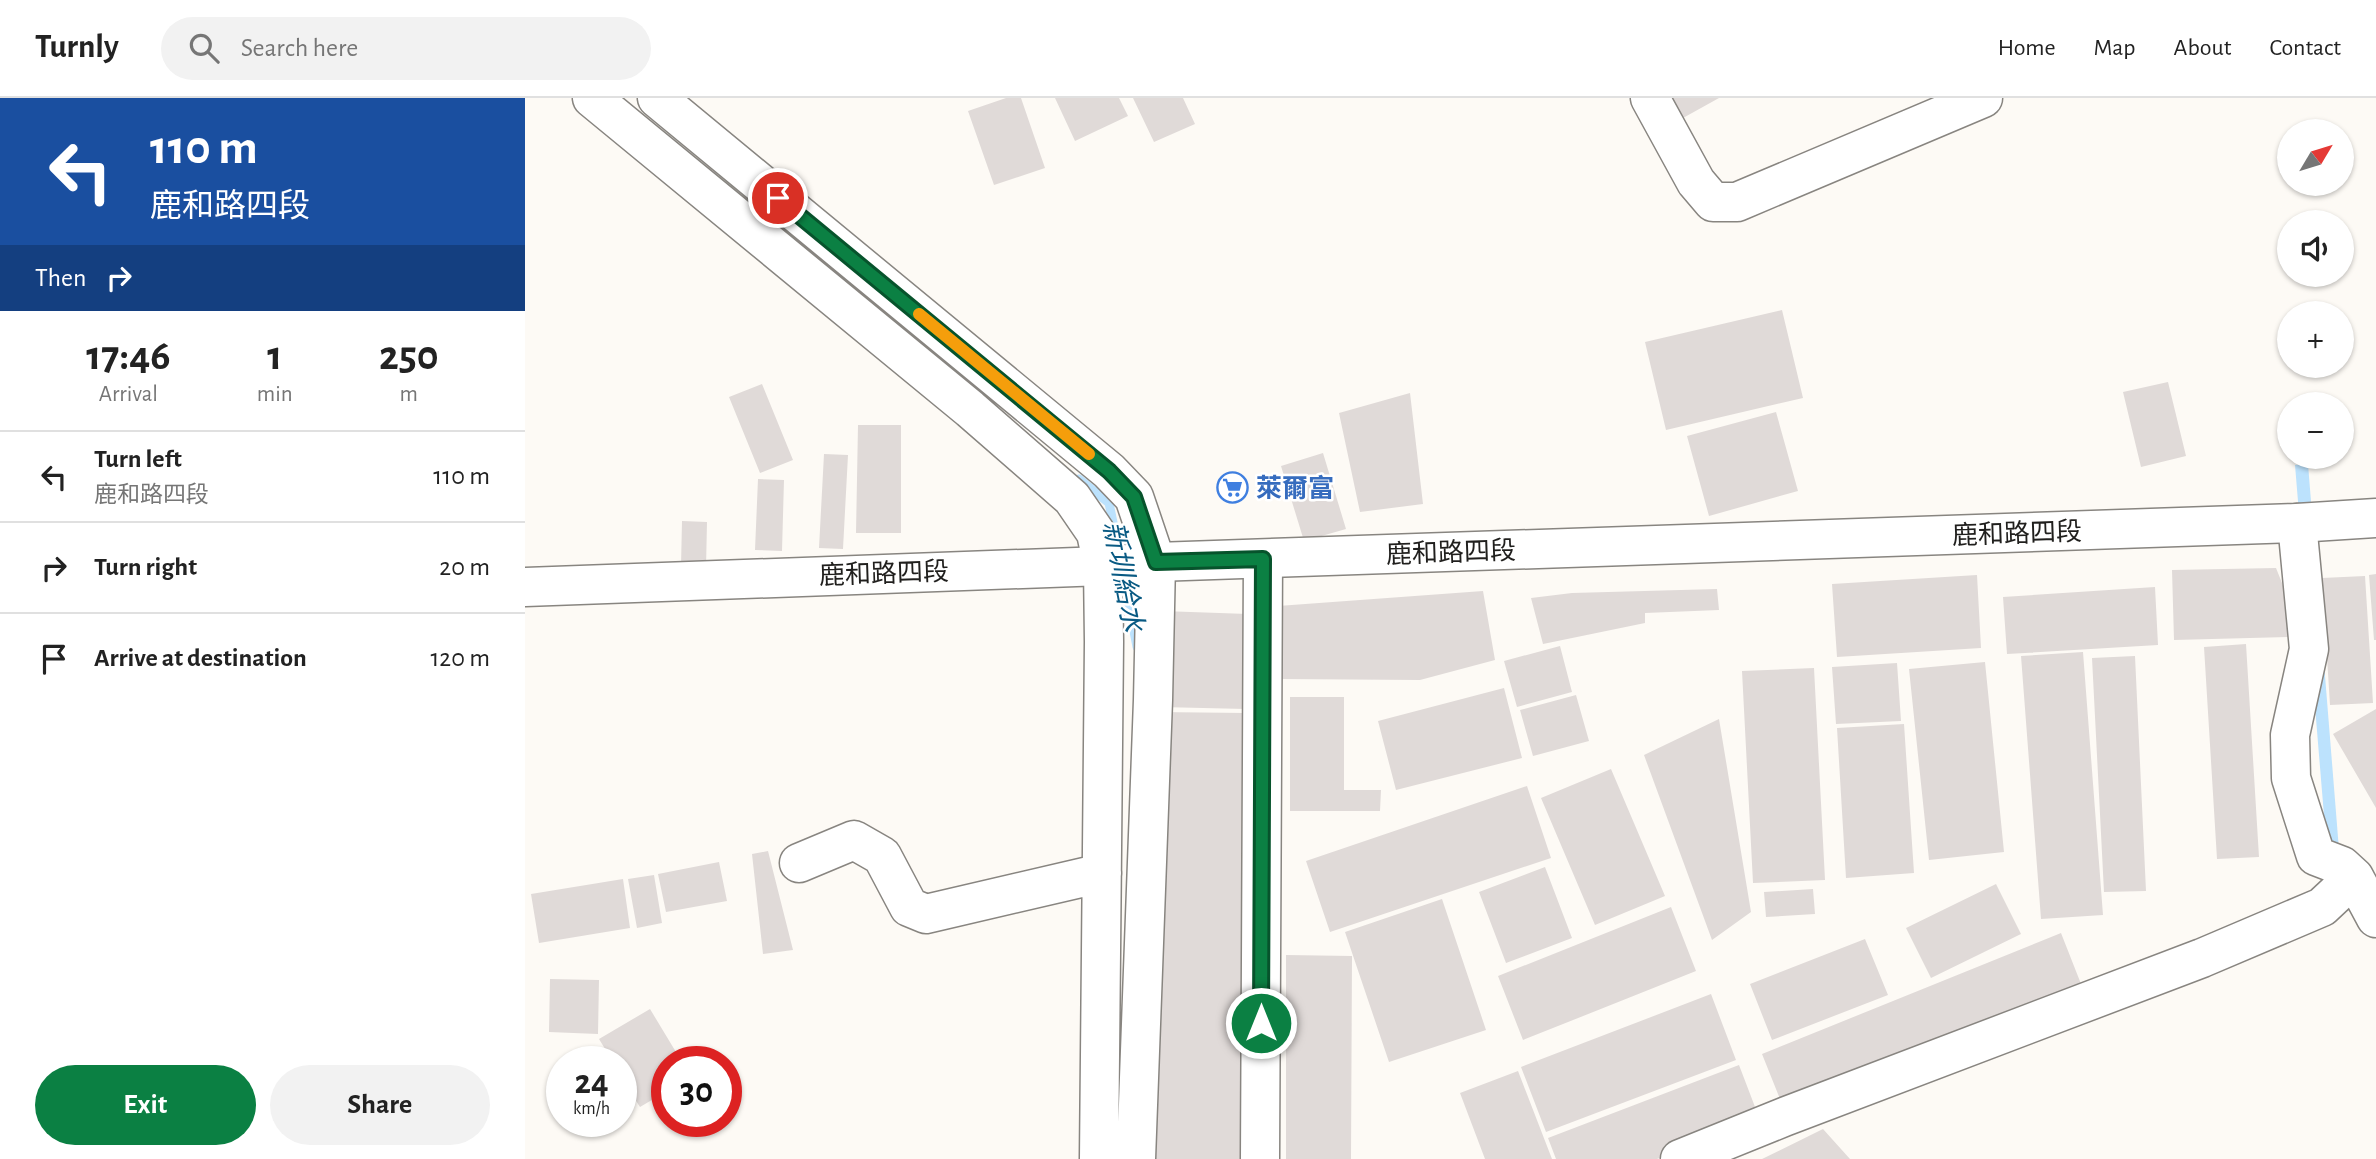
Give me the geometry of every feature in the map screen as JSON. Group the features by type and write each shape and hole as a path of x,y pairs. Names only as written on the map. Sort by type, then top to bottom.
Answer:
{"main road":[{"path":"592,98 970,409 1073,498 1097,533 1103,566 1099,1159"},
{"path":"657,98 1109,471 1134,497 1156,562 1136,1159"},
{"path":"1650,98 1696,183 1713,202 1737,202 1983,98"},
{"name":"鹿和路四段","path":"528,593 1156,562 2298,523 2376,518"},
{"path":"2298,523 2309,649 2290,735 2291,778 2316,856 2342,866 2354,877 2376,918"},
{"path":"1260,1159 1263,559"},
{"path":"799,863 853,840 882,856 909,907 926,914 1102,873"},
{"path":"1680,1159 2202,958 2322,907 2354,877"}],"water":[{"path":"2295,469 2308,469 2344,912 2332,912"}],"building":[{"path":"1006,98 1021,98 1045,168 994,185 968,111"},
{"path":"1055,98 1119,98 1128,116 1075,141"},
{"path":"1133,98 1183,98 1195,124 1154,142"},
{"path":"1660,98 1719,98 1674,123"},
{"path":"1782,310 1803,398 1666,430 1645,342"},
{"path":"2168,382 2186,456 2141,467 2123,392"},
{"path":"762,384 793,460 760,473 729,397"},
{"path":"1410,393 1423,504 1360,512 1339,413"},
{"path":"1776,412 1798,491 1709,516 1687,436"},
{"path":"858,425 901,425 901,533 856,533"},
{"path":"1323,453 1346,529 1304,541 1281,466"},
{"path":"824,454 848,455 843,549 819,548"},
{"path":"758,479 784,480 782,551 755,550"},
{"path":"682,521 707,522 706,568 681,566"},
{"path":"2276,568 2288,598 2289,637 2174,640 2172,570"},
{"path":"2376,574 2376,640 2374,640 2369,575"},
{"path":"1977,575 1981,648 1837,657 1832,584"},
{"path":"2365,576 2373,703 2330,705 2322,578"},
{"path":"2155,587 2158,645 2007,654 2003,597"},
{"path":"1717,589 1719,610 1645,613 1645,623 1543,644 1531,598 1572,593"},
{"path":"1483,591 1495,660 1420,680 1279,679 1278,606"},
{"path":"1162,611 1248,614 1246,709 1160,707"},
{"path":"2246,644 2259,857 2217,859 2204,647"},
{"path":"1560,646 1572,692 1517,707 1504,661"},
{"path":"2083,652 2103,915 2041,919 2021,656"},
{"path":"2135,656 2146,891 2104,892 2092,658"},
{"path":"1985,662 2004,852 1929,860 1909,669"},
{"path":"1897,663 1901,721 1836,724 1832,667"},
{"path":"1814,668 1825,880 1753,883 1742,671"},
{"path":"1504,688 1522,758 1396,790 1378,721"},
{"path":"1576,695 1589,741 1533,756 1520,710"},
{"path":"1290,697 1344,697 1344,790 1381,790 1380,811 1290,811"},
{"path":"2376,709 2376,808 2333,734"},
{"path":"1157,712 1246,713 1242,1159 1152,1159"},
{"path":"1719,719 1751,912 1712,940 1644,755"},
{"path":"1904,724 1914,873 1846,878 1837,728"},
{"path":"1611,769 1665,896 1595,925 1541,798"},
{"path":"1527,786 1551,858 1330,932 1306,861"},
{"path":"768,851 793,950 763,954 752,854"},
{"path":"719,862 727,901 666,912 658,874"},
{"path":"1545,867 1572,938 1506,963 1479,892"},
{"path":"654,875 662,923 637,928 628,879"},
{"path":"623,879 630,928 539,943 531,894"},
{"path":"1996,884 2021,934 1931,978 1906,928"},
{"path":"1813,889 1815,914 1766,917 1764,892"},
{"path":"1442,899 1486,1030 1389,1062 1345,932"},
{"path":"1671,907 1696,971 1523,1040 1498,976"},
{"path":"2061,933 2083,989 1784,1109 1762,1054"},
{"path":"1865,939 1888,995 1772,1040 1750,984"},
{"path":"1286,955 1352,956 1351,1159 1286,1159"},
{"path":"550,979 599,980 598,1034 549,1032"},
{"path":"1711,994 1736,1060 1546,1132 1521,1067"},
{"path":"650,1009 672,1046 651,1046 651,1100 640,1107 637,1102 637,1046 603,1046 599,1039"},
{"path":"1739,1065 1760,1120 1657,1159 1556,1159 1548,1138"},
{"path":"1518,1071 1552,1159 1485,1159 1460,1093"},
{"path":"1823,1129 1850,1159 1762,1159"}],"waterway":[{"name":"新圳給水","path":"1079,479 1109,503 1116,537"},
{"name":"新圳給水","path":"1123,575 1137,647"}],"slow traffic":[{"path":"919,314 1089,454"}],"place":[{"name":"萊爾富","path":"1233,488"}],"route":[{"path":"778,198 1109,471 1134,497 1156,562 1263,559 1261,1023"}]}
